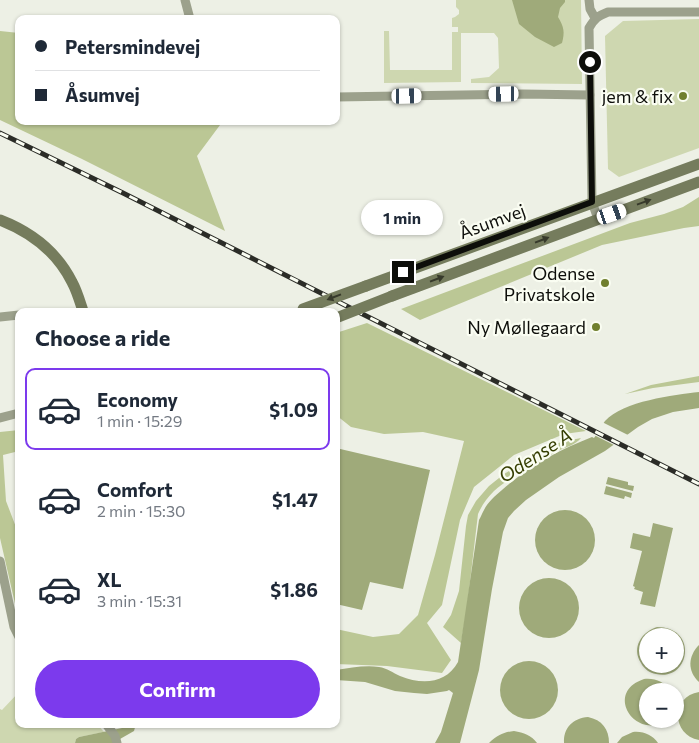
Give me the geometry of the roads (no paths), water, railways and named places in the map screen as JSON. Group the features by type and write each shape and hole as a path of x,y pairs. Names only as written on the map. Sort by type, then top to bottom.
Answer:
{"street":[{"path":"184,0 189,15"},
{"path":"589,0 590,9 595,18"},
{"path":"598,219 592,202 590,28 595,18 608,12 699,12"},
{"path":"340,97 523,94 590,95"},
{"name":"Åsumvej","path":"306,308 699,164"},
{"name":"Åsumvej","path":"340,316 699,182"},
{"path":"0,220 30,235 44,245 60,261 72,282 82,308"},
{"path":"0,317 15,315"},
{"path":"0,561 15,629"},
{"path":"0,610 10,607"},
{"path":"109,728 117,743"}],"railway":[{"path":"0,133 123,193 699,484"}],"place":[{"name":"jem & fix","path":"683,96"},
{"name":"Odense Privatskole","path":"605,283"},
{"name":"Ny Møllegaard","path":"596,327"}],"water label":[{"name":"Odense Å","path":"535,455"}]}
